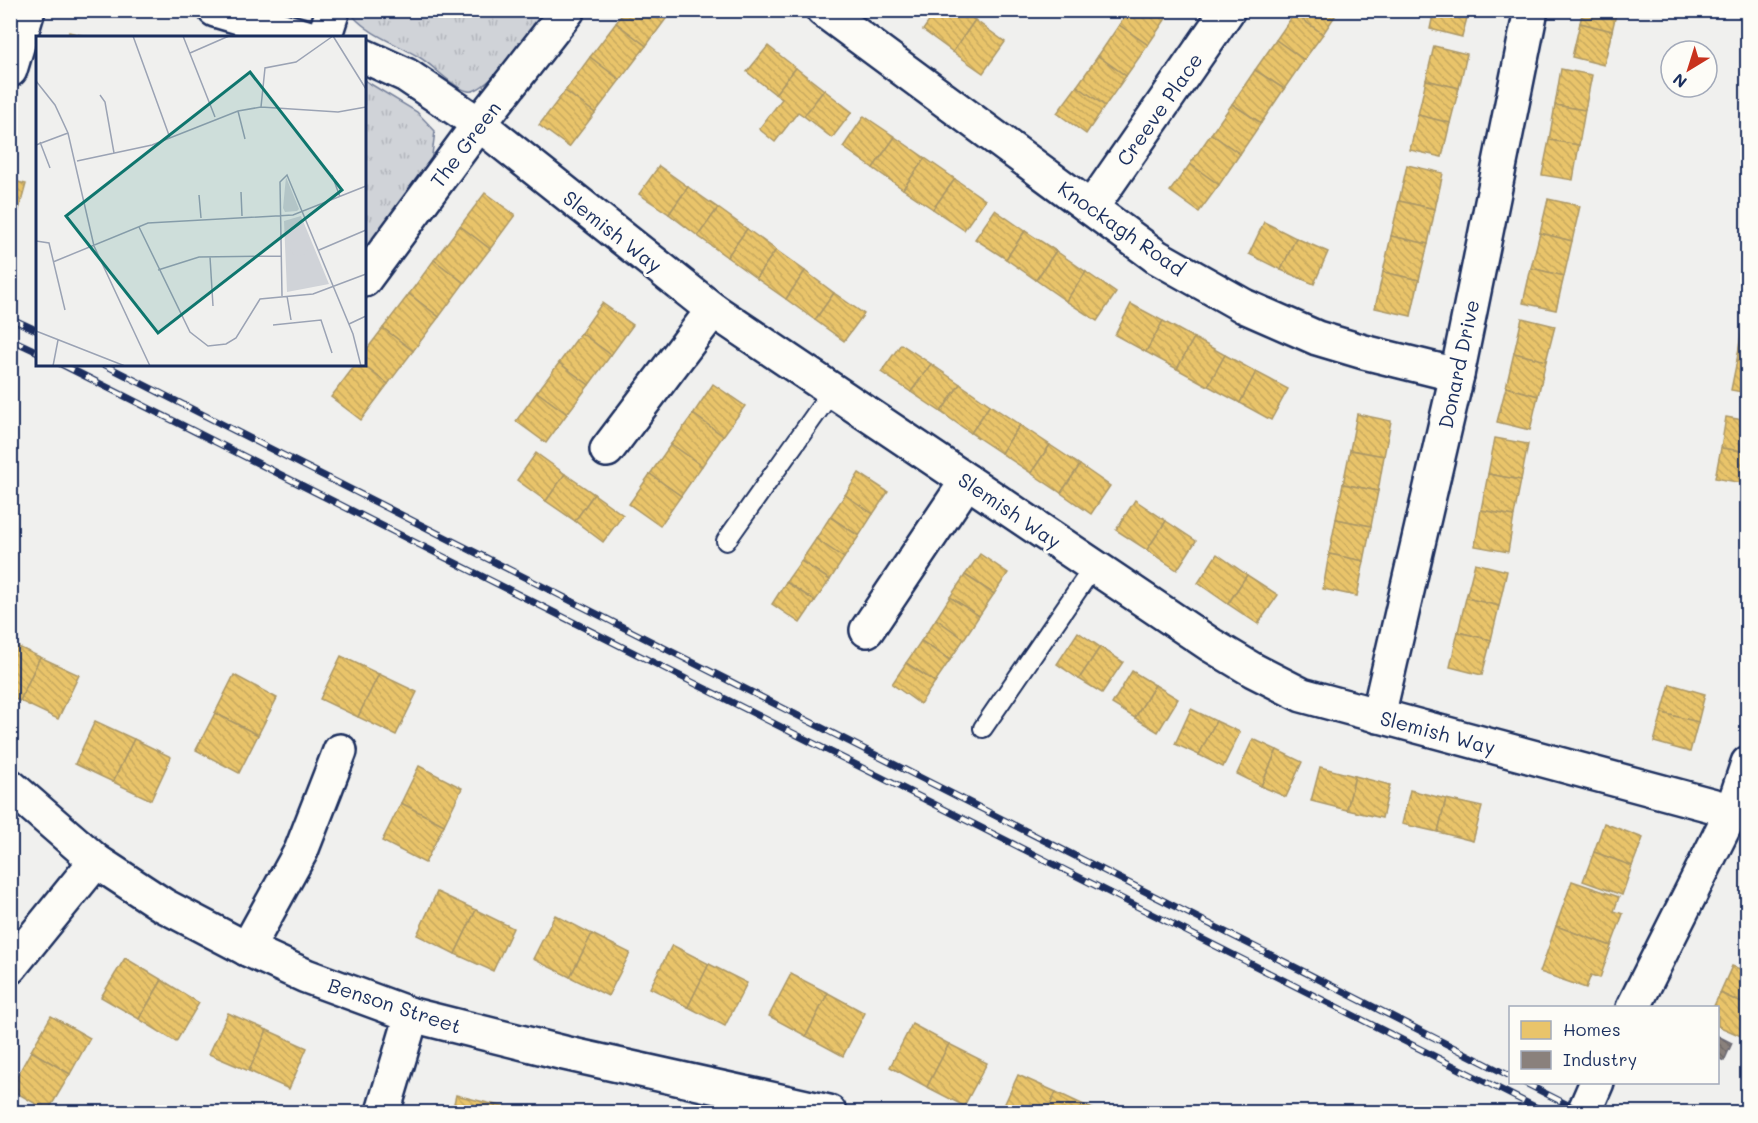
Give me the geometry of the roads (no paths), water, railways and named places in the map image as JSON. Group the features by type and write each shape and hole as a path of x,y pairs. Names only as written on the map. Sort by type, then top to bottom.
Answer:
{"street":[{"path":"10,70 28,10"},
{"path":"215,10 303,36"},
{"path":"325,36 333,10"},
{"name":"The Green","path":"366,277 479,124 568,10"},
{"name":"Knockagh Road","path":"823,10 1157,257 1244,306 1317,339 1457,375"},
{"name":"Creeve Place","path":"1091,208 1228,10"},
{"name":"Donard Drive","path":"1378,716 1457,375 1531,10"},
{"name":"Slemish Way","path":"366,57 406,75 479,124 713,310 1211,645 1252,670 1302,695 1740,813"},
{"path":"607,450 713,310"},
{"path":"867,630 967,482"},
{"path":"247,949 301,851 340,751"},
{"path":"1634,1006 1740,813 1748,763"},
{"name":"Benson Street","path":"10,786 96,861 163,905 247,949 306,976 412,1015 778,1108 829,1113"},
{"path":"10,967 96,861"},
{"path":"382,1113 412,1015"},
{"path":"1584,1113 1598,1084"}],"lane":[{"path":"726,541 832,391"},
{"path":"983,728 1094,566"}],"railway":[{"path":"10,318 36,330"},
{"path":"10,339 36,351"},
{"path":"65,366 1545,1112"},
{"path":"107,366 1509,1075"},
{"path":"1527,1084 1582,1112"}]}
